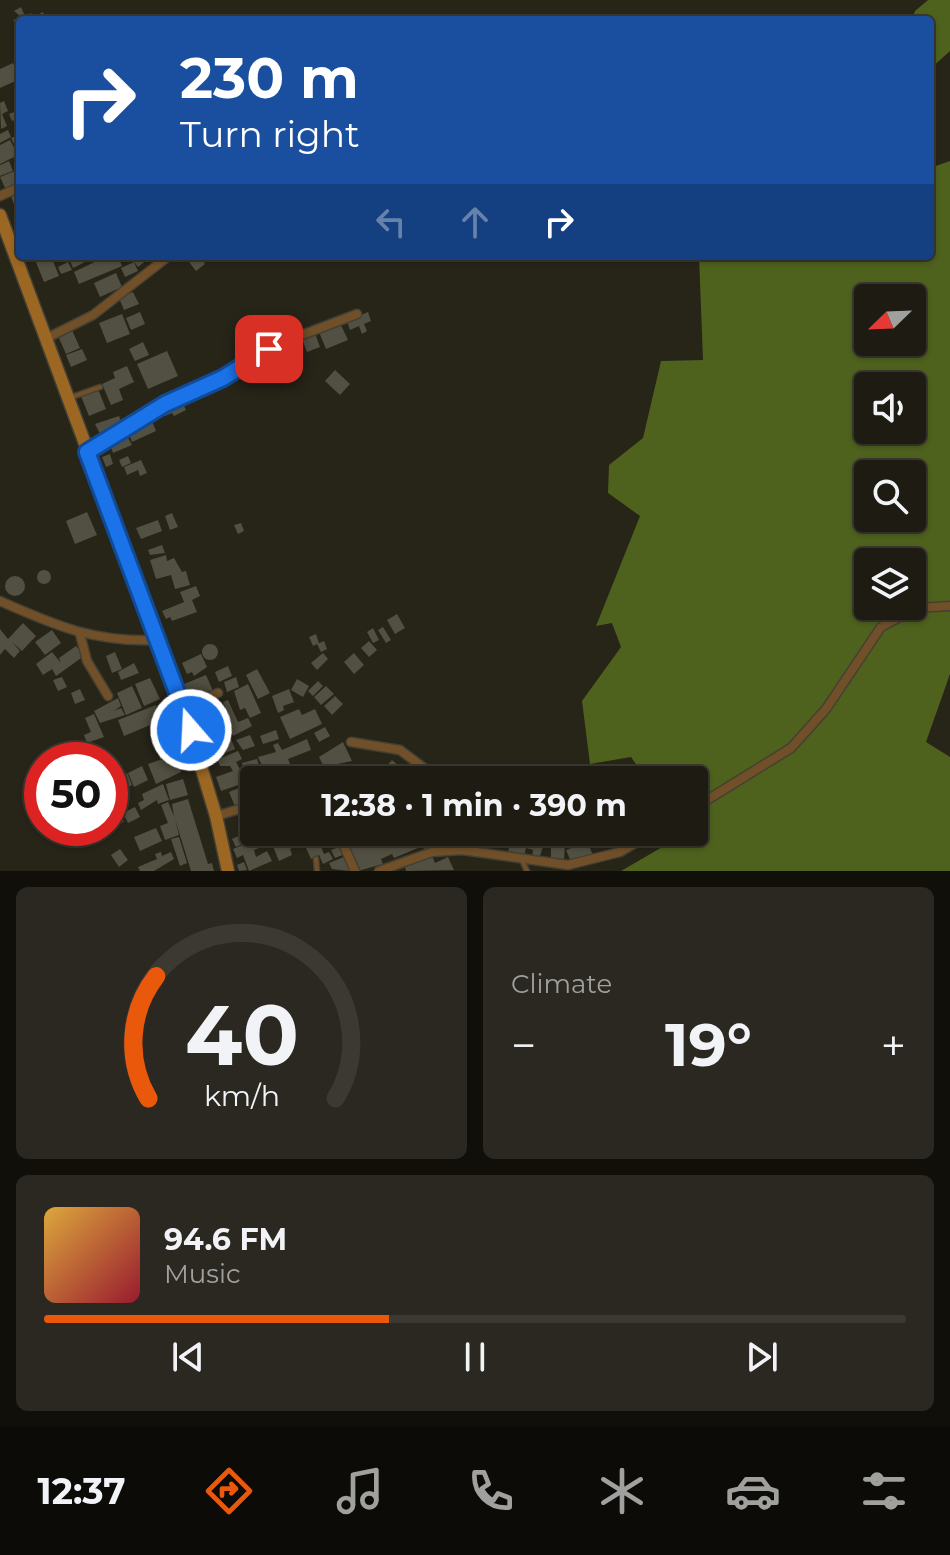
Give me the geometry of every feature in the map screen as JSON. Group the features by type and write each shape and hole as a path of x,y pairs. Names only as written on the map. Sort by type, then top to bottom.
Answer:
{"main road":[{"path":"0,215 16,259"},
{"path":"16,260 183,707 216,816 228,871"}],"street":[{"path":"45,339 93,315 164,260"},
{"path":"87,452 165,404 223,378 278,344 357,314"},
{"path":"0,601 80,634 115,640 159,640"},
{"path":"708,799 791,748 826,709 881,627 917,608 950,606"},
{"path":"80,634 87,661 108,696"},
{"path":"183,707 218,693"},
{"path":"351,742 400,750 421,766"},
{"path":"216,816 240,809"},
{"path":"344,846 355,871"},
{"path":"462,850 463,846"},
{"path":"379,871 432,852 462,850 569,868 630,846"}],"lane":[{"path":"67,399 100,387"},
{"path":"316,859 317,871"},
{"path":"522,860 527,871"}],"green space":[{"path":"928,0 950,0 950,51 934,65 934,16 913,16"},
{"path":"950,161 950,674 926,742 950,757 950,871 621,871 664,846 708,846 708,766 637,766 631,757 590,764 582,701 621,647 612,623 596,626 640,516 608,493 609,465 643,438 661,361 703,360 699,260 934,260 934,167"}],"building":[{"path":"21,7 25,16 20,16 14,11"},
{"path":"13,63 16,81 0,88 0,69"},
{"path":"4,101 8,111 2,114 7,126 1,129 0,103"},
{"path":"16,111 16,120 12,121 9,114"},
{"path":"8,130 11,137 0,143 0,134"},
{"path":"10,140 16,156 0,164 0,145"},
{"path":"9,161 13,171 0,176 0,165"},
{"path":"16,171 16,186 6,190 0,177"},
{"path":"16,192 16,209 10,194"},
{"path":"35,260 53,260 59,276 44,282"},
{"path":"70,260 87,260 87,261 73,268"},
{"path":"99,260 119,260 122,266 79,284 74,272"},
{"path":"133,260 147,260 138,267"},
{"path":"188,260 202,260 205,264 196,271"},
{"path":"68,262 72,270 61,274 58,267"},
{"path":"134,262 138,271 125,277 121,268"},
{"path":"116,273 122,287 100,297 94,283"},
{"path":"133,292 139,304 124,310 119,298"},
{"path":"140,312 145,324 131,330 126,318"},
{"path":"368,312 371,321 364,324 367,331 362,334 359,326 350,330 347,321"},
{"path":"122,314 130,334 107,343 99,323"},
{"path":"340,323 348,340 326,349 319,332"},
{"path":"72,330 80,348 66,354 58,336"},
{"path":"273,332 277,341 256,353 250,341"},
{"path":"315,333 320,347 307,352 302,339"},
{"path":"143,342 149,355 135,361 129,349"},
{"path":"296,342 302,356 289,361 283,348"},
{"path":"82,349 87,360 71,367 66,355"},
{"path":"167,351 178,376 148,389 137,364"},
{"path":"277,356 283,370 270,375 264,362"},
{"path":"127,366 134,382 119,389 123,400 111,405 102,384 115,378 113,372"},
{"path":"335,370 350,384 340,395 325,381"},
{"path":"98,389 106,409 89,416 81,396"},
{"path":"183,404 186,410 174,416 172,413 165,416 162,408 168,405 170,410"},
{"path":"119,416 123,426 101,436 95,424"},
{"path":"151,419 156,431 132,442 127,429"},
{"path":"126,434 132,445 113,453 111,447 103,451 100,446"},
{"path":"110,454 113,464 106,467 102,457"},
{"path":"128,456 131,463 122,467 119,460"},
{"path":"141,460 147,473 140,476 138,470 127,475 124,467"},
{"path":"87,512 97,535 75,544 66,521"},
{"path":"172,513 178,527 170,530 165,516"},
{"path":"158,520 162,531 141,539 136,528"},
{"path":"241,523 244,531 238,534 234,525"},
{"path":"162,545 165,553 150,555 148,550"},
{"path":"166,555 167,561 174,558 182,572 186,571 190,585 175,589 171,575 156,579 150,560"},
{"path":"44,570 51,577 44,584 37,577"},
{"path":"15,576 22,579 25,586 22,593 15,596 8,593 5,586 8,579"},
{"path":"196,586 200,596 192,600 197,612 172,621 170,617 166,619 162,611 184,602 180,592"},
{"path":"397,614 405,628 395,634 387,620"},
{"path":"23,623 36,636 22,651 12,642 20,651 14,658 5,649 0,655 0,629 8,639"},
{"path":"383,627 391,640 386,643 378,630"},
{"path":"373,628 379,640 373,643 367,632"},
{"path":"52,630 61,643 45,655 35,642"},
{"path":"316,634 319,643 313,646 309,637"},
{"path":"324,641 327,649 321,652 317,644"},
{"path":"369,641 377,650 369,657 361,648"},
{"path":"210,644 218,652 210,660 202,652"},
{"path":"76,646 84,656 56,676 52,669 43,675 36,664 52,652 61,663 59,658"},
{"path":"115,652 122,669 112,673 106,656"},
{"path":"323,653 328,659 317,670 311,663"},
{"path":"354,653 364,665 354,674 344,662"},
{"path":"201,654 207,667 194,676 192,672 187,674 182,663"},
{"path":"134,663 139,673 121,680 118,672"},
{"path":"228,666 232,676 219,682 215,672"},
{"path":"257,669 270,693 258,699 246,675"},
{"path":"206,675 213,691 195,698 193,693 189,695 184,684"},
{"path":"62,677 67,687 58,691 53,680"},
{"path":"236,677 239,687 227,692 224,682"},
{"path":"150,678 160,699 144,706 135,684"},
{"path":"297,679 309,686 303,697 291,690"},
{"path":"318,681 323,686 313,696 308,691"},
{"path":"248,684 261,713 250,718 245,708 240,710 234,691"},
{"path":"132,686 142,708 126,715 117,693"},
{"path":"326,686 334,694 321,705 314,697"},
{"path":"80,689 85,700 75,704 71,693"},
{"path":"289,689 294,702 283,706 284,710 278,713 272,696"},
{"path":"335,696 343,704 332,715 324,706"},
{"path":"118,698 121,706 114,711 121,708 125,715 100,723 94,711"},
{"path":"218,699 224,714 203,722 197,707"},
{"path":"228,700 238,722 248,718 252,726 233,736 224,715 228,714 223,702"},
{"path":"156,705 162,720 124,736 118,720"},
{"path":"299,709 302,715 315,709 322,724 290,739 280,717"},
{"path":"94,714 104,737 87,742 84,735 91,732 85,718"},
{"path":"223,717 230,735 216,740 211,726 215,724 213,720"},
{"path":"167,723 171,731 156,738 152,730"},
{"path":"325,727 330,736 319,742 314,733"},
{"path":"276,730 279,739 263,744 260,736"},
{"path":"175,734 182,751 160,759 154,742"},
{"path":"250,735 255,746 243,750 236,740"},
{"path":"231,739 235,749 223,754 221,749 217,750 215,745"},
{"path":"307,739 311,750 288,759 291,766 262,766 258,757 276,752 273,745 278,743 282,750"},
{"path":"343,742 352,761 324,766 319,757"},
{"path":"214,750 221,758 238,751 242,759 236,762 240,769 240,784 221,791 216,777 233,771 230,766 220,766 217,758 210,761 206,753"},
{"path":"174,755 181,772 156,784 148,764"},
{"path":"257,759 259,766 243,766 242,763"},
{"path":"142,766 148,780 134,787 128,773"},
{"path":"183,779 188,795 170,800 166,784"},
{"path":"163,784 169,800 158,804 157,800 141,810 138,803 144,800 142,794"},
{"path":"240,788 240,807 236,809 229,792"},
{"path":"188,799 208,864 212,863 214,871 191,871 175,819 179,835 165,840 160,826 168,823 161,805 168,802 174,816 172,804"},
{"path":"135,807 140,817 128,823 128,810"},
{"path":"156,828 162,841 140,851 134,837"},
{"path":"240,835 240,845 236,847 232,839"},
{"path":"179,837 187,863 180,866 171,839"},
{"path":"264,846 254,850 256,857 267,851 272,861 249,871 243,855 237,858 233,849"},
{"path":"273,846 297,846 290,849 292,855 279,861"},
{"path":"321,846 324,854 329,852 333,859 323,864 319,855 311,859 306,848"},
{"path":"341,846 345,854 335,858 331,850"},
{"path":"424,846 441,846 441,849 424,850"},
{"path":"509,846 543,846 539,859 532,858 533,850 526,848 524,856 508,852"},
{"path":"551,846 565,846 564,859 551,858"},
{"path":"589,846 593,855 572,864 566,850"},
{"path":"348,847 418,848 394,858 392,854 381,859 383,864 358,871"},
{"path":"120,849 128,860 119,867 111,855"},
{"path":"161,852 162,856 171,852 174,859 154,871 140,871 138,867 157,859 155,854"},
{"path":"432,856 435,863 448,857 454,870 406,871 405,867"},
{"path":"344,857 350,871 332,869 329,863"},
{"path":"244,862 247,870 239,871 237,865"}],"route":[{"path":"191,730 87,452 165,404 223,378 269,349"}]}
